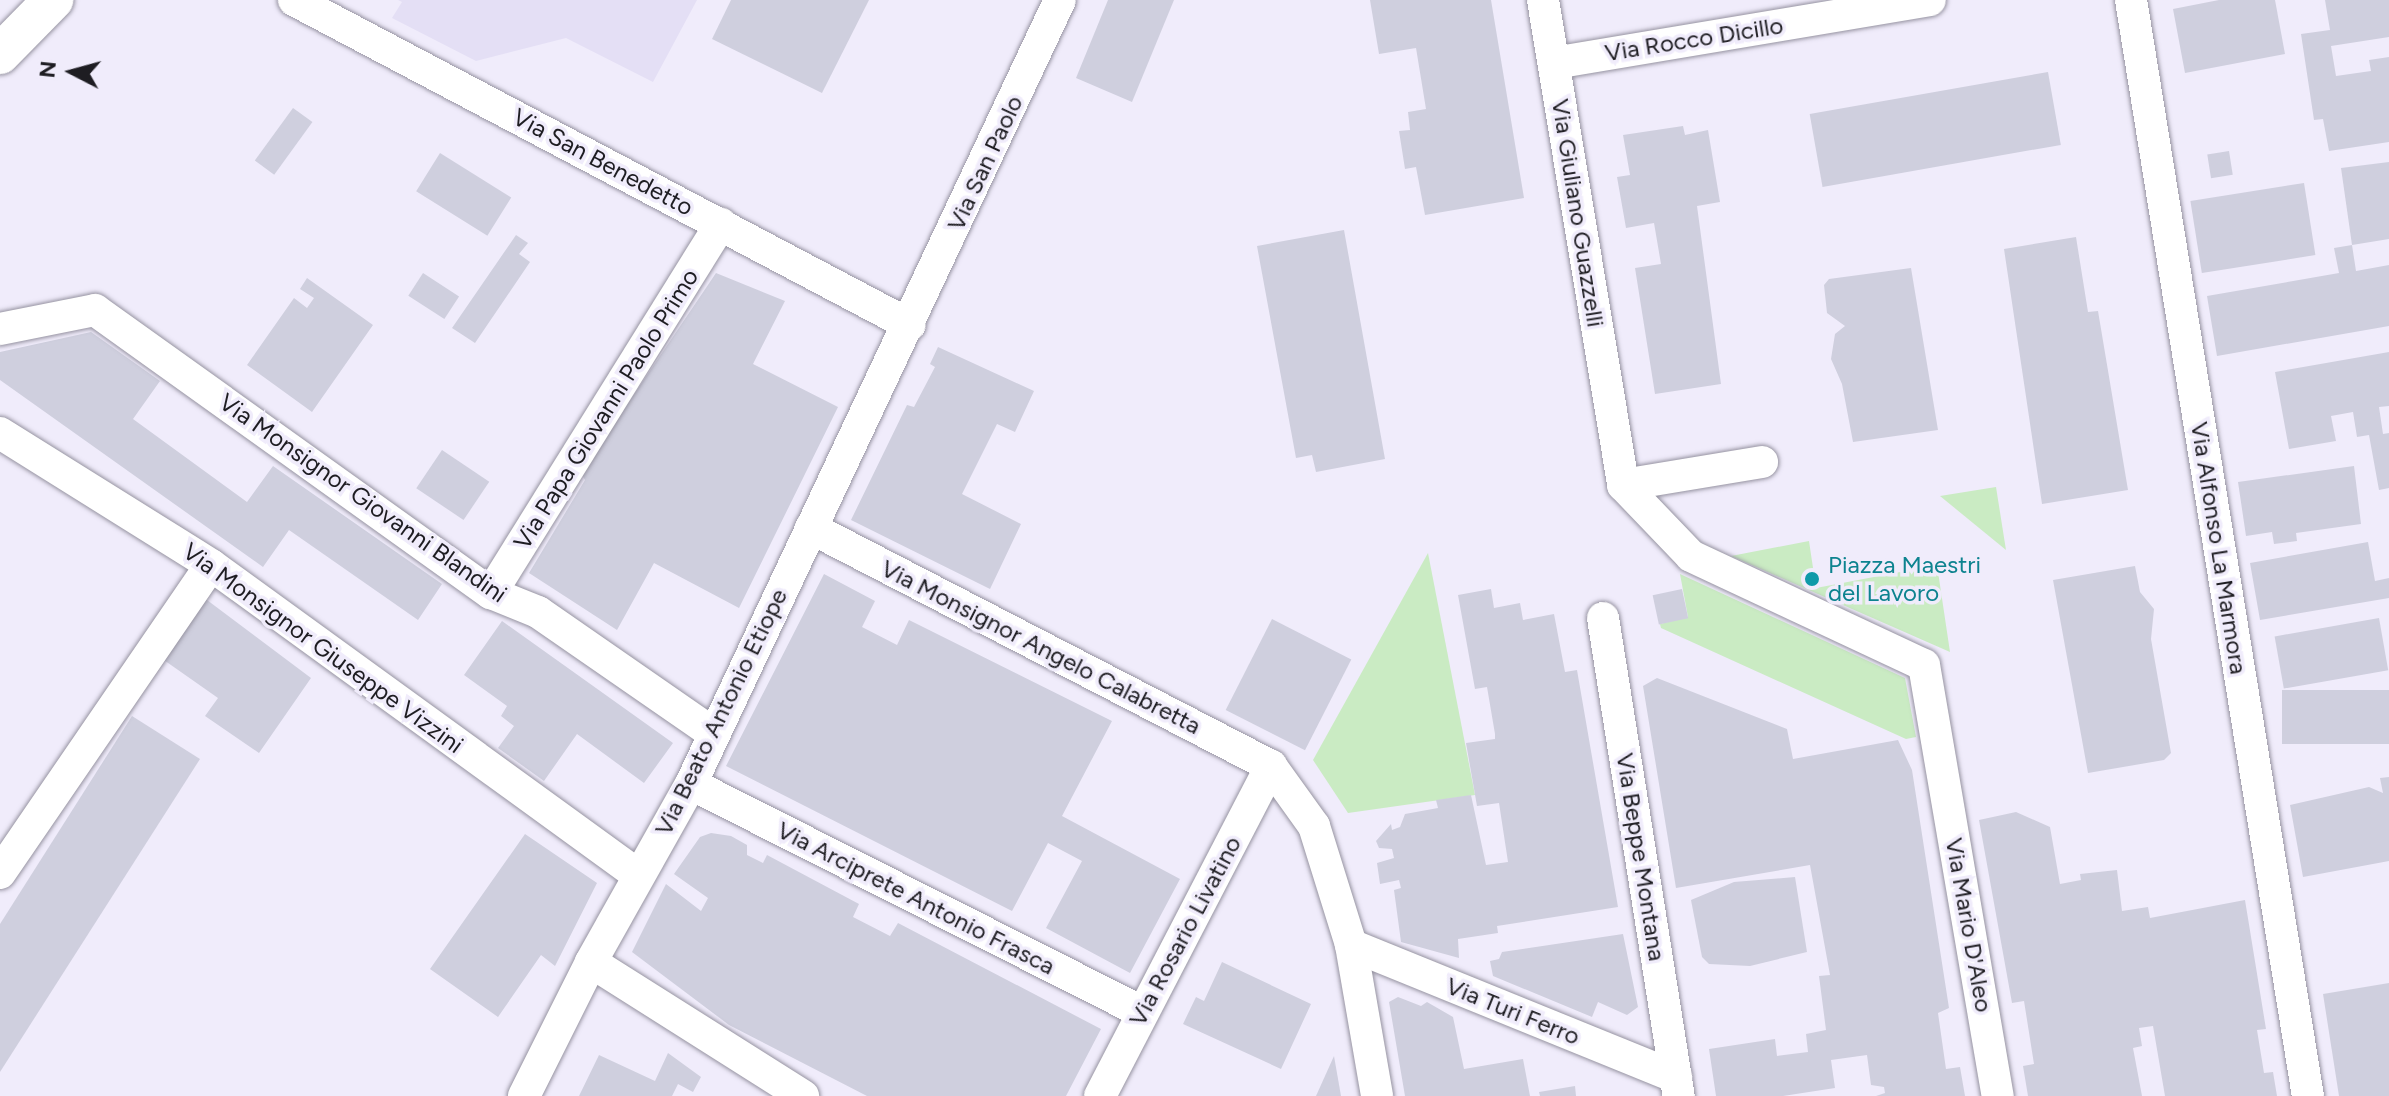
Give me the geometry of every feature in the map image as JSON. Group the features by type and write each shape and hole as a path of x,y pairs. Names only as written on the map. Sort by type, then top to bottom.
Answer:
{"street":[{"name":"Via San Benedetto","path":"294,0 910,325"},
{"name":"Via San Paolo","path":"910,325 1060,0"},
{"name":"Via Giuliano Guazzelli","path":"1543,0 1623,485"},
{"name":"Via Rocco Dicillo","path":"1554,63 1930,0"},
{"name":"Via Alfonso La Marmora","path":"2131,0 2308,1096"},
{"path":"0,27 50,4"},
{"path":"0,54 50,4"},
{"name":"Via Papa Giovanni Paolo Primo","path":"491,593 721,224"},
{"name":"Via Monsignor Giovanni Blandini","path":"0,329 95,310 491,593 538,612 714,734"},
{"name":"Via Beato Antonio Etiope","path":"524,1096 591,962 691,784 910,325"},
{"name":"Via Monsignor Giuseppe Vizzini","path":"0,433 211,565 638,875"},
{"path":"1623,485 1762,462"},
{"name":"Via Mario D'Aleo","path":"1623,485 1691,556 1924,665 1998,1096"},
{"name":"Via Monsignor Angelo Calabretta","path":"811,528 1271,766"},
{"path":"0,873 211,565"},
{"name":"Via Beppe Montana","path":"1603,618 1678,1087"},
{"path":"1271,766 1314,826 1351,945 1377,1096"},
{"name":"Via Rosario Livatino","path":"1100,1096 1271,766"},
{"name":"Via Arciprete Antonio Frasca","path":"691,784 1142,1012"},
{"name":"Via Turi Ferro","path":"1351,945 1678,1087"},
{"path":"591,962 803,1096"}],"shaded area":[{"path":"398,0 697,0 653,82 566,38 476,61 392,18 402,2"}],"green space":[{"path":"1996,487 2006,550 1940,496"},
{"path":"1809,541 1816,588 1937,565 1950,652 1731,556"},
{"path":"1428,553 1475,795 1348,813 1313,760"},
{"path":"1680,574 1905,678 1916,737 1906,739 1661,628 1660,624 1688,617"}],"building":[{"path":"731,0 869,0 822,93 712,39"},
{"path":"1108,0 1174,0 1132,102 1076,78"},
{"path":"1370,0 1491,0 1524,198 1425,215 1416,167 1405,169 1399,131 1410,130 1408,112 1426,109 1416,48 1379,54"},
{"path":"2219,0 2275,0 2285,54 2185,73 2173,9"},
{"path":"2325,0 2389,0 2389,37 2331,46 2336,76 2371,71 2369,60 2389,57 2389,142 2329,151 2323,119 2314,120 2301,34 2330,30"},
{"path":"2048,72 2061,145 1823,187 1810,114"},
{"path":"293,108 312,122 274,175 255,161"},
{"path":"1683,126 1685,135 1708,130 1720,202 1697,206 1721,384 1655,394 1635,268 1661,264 1654,223 1626,228 1617,177 1630,175 1623,135"},
{"path":"2229,151 2233,175 2211,178 2207,154"},
{"path":"440,153 511,198 487,236 416,191"},
{"path":"2389,162 2389,239 2352,245 2341,168"},
{"path":"2304,183 2315,255 2202,273 2190,201"},
{"path":"1344,230 1385,459 1316,472 1312,455 1296,458 1257,246"},
{"path":"516,235 528,243 519,254 530,262 475,343 452,328"},
{"path":"2076,237 2088,312 2098,311 2128,490 2042,504 2004,249"},
{"path":"2352,245 2356,271 2389,265 2389,326 2217,356 2207,296 2339,273 2334,248"},
{"path":"1911,268 1938,430 1853,442 1842,384 1831,359 1835,334 1845,326 1827,313 1824,285 1829,279"},
{"path":"423,273 459,296 444,319 408,296"},
{"path":"716,273 785,301 753,364 838,407 739,608 654,563 617,630 529,573 585,480 581,473"},
{"path":"307,278 373,325 312,412 247,365 294,298 307,308 314,298 300,289"},
{"path":"91,332 160,381 133,419 247,502 273,466 442,584 418,620 289,530 263,567 0,380 0,352"},
{"path":"938,347 1034,391 1015,432 997,424 962,494 1021,524 990,589 851,520 907,405 914,407 935,367 930,364"},
{"path":"2389,352 2389,406 2379,407 2383,434 2389,433 2389,488 2379,490 2369,435 2357,437 2353,412 2331,416 2336,441 2289,449 2275,372"},
{"path":"442,450 489,482 464,520 416,488"},
{"path":"2354,466 2361,524 2296,533 2297,541 2274,544 2272,532 2246,536 2238,482"},
{"path":"2368,542 2375,581 2389,578 2389,598 2260,620 2250,563"},
{"path":"2135,566 2140,592 2154,609 2151,639 2171,753 2164,760 2088,773 2053,580"},
{"path":"824,574 875,601 862,627 897,645 909,620 1112,721 1062,816 1180,879 1130,973 1046,928 1082,861 1048,843 1012,911 726,766"},
{"path":"1491,589 1494,608 1520,603 1523,620 1554,614 1565,672 1577,670 1618,907 1497,926 1498,933 1458,939 1459,958 1401,942 1394,890 1401,888 1399,880 1380,884 1377,863 1394,858 1392,849 1379,848 1376,841 1391,824 1392,830 1400,827 1405,814 1438,808 1436,800 1471,795 1486,865 1508,862 1499,803 1477,806 1466,743 1495,739 1495,734 1487,687 1475,689 1458,595"},
{"path":"1682,589 1688,618 1659,625 1653,595"},
{"path":"203,597 311,678 259,753 205,716 218,698 161,658"},
{"path":"2379,618 2388,670 2284,689 2275,636"},
{"path":"1272,619 1351,659 1305,750 1226,710"},
{"path":"502,621 673,743 644,783 577,734 544,781 498,748 514,726 501,716 507,706 464,675"},
{"path":"1657,678 1787,729 1793,759 1898,740 1912,770 1949,1008 1938,1013 1946,1069 1960,1067 1965,1096 1876,1096 1885,1093 1884,1087 1871,1085 1867,1055 1831,1060 1835,1088 1783,1096 1716,1096 1709,1049 1775,1039 1777,1056 1808,1052 1806,1034 1826,1030 1819,976 1830,975 1810,865 1676,888 1643,686"},
{"path":"2282,690 2389,690 2389,744 2282,744"},
{"path":"132,716 200,759 0,1072 0,924"},
{"path":"2389,777 2389,861 2303,877 2290,805 2369,787 2383,793 2380,778"},
{"path":"2016,812 2050,827 2060,884 2081,880 2080,874 2117,870 2122,911 2148,907 2150,918 2245,900 2266,1029 2257,1030 2264,1073 2273,1072 2277,1096 2165,1096 2153,1026 2139,1028 2142,1046 2133,1048 2142,1096 2028,1096 2023,1066 2034,1064 2024,1001 2012,1003 1979,820"},
{"path":"711,833 731,836 747,845 747,855 763,863 767,855 859,904 853,917 890,936 898,923 1101,1029 1066,1096 867,1096 729,1025 632,952 666,884 701,911 708,898 674,874 700,837"},
{"path":"525,834 597,883 555,966 541,955 498,1017 430,969"},
{"path":"1795,877 1807,952 1750,966 1709,964 1702,957 1691,900 1734,882"},
{"path":"1623,934 1638,1007 1627,1015 1598,1002 1592,1017 1493,976 1490,961 1499,959 1502,952"},
{"path":"1222,962 1311,1004 1281,1069 1183,1024 1196,997 1204,1001"},
{"path":"2389,983 2389,1096 2339,1096 2323,994"},
{"path":"1398,997 1421,1006 1427,1002 1453,1017 1464,1069 1523,1059 1530,1096 1405,1096 1389,1002"},
{"path":"668,1053 701,1077 693,1092 678,1084 672,1096 579,1096 599,1055 655,1081"},
{"path":"1334,1056 1341,1096 1316,1096"},
{"path":"1575,1086 1576,1096 1540,1096 1539,1092"}],"place":[{"name":"Piazza Maestri del Lavoro","path":"1812,579"}]}
